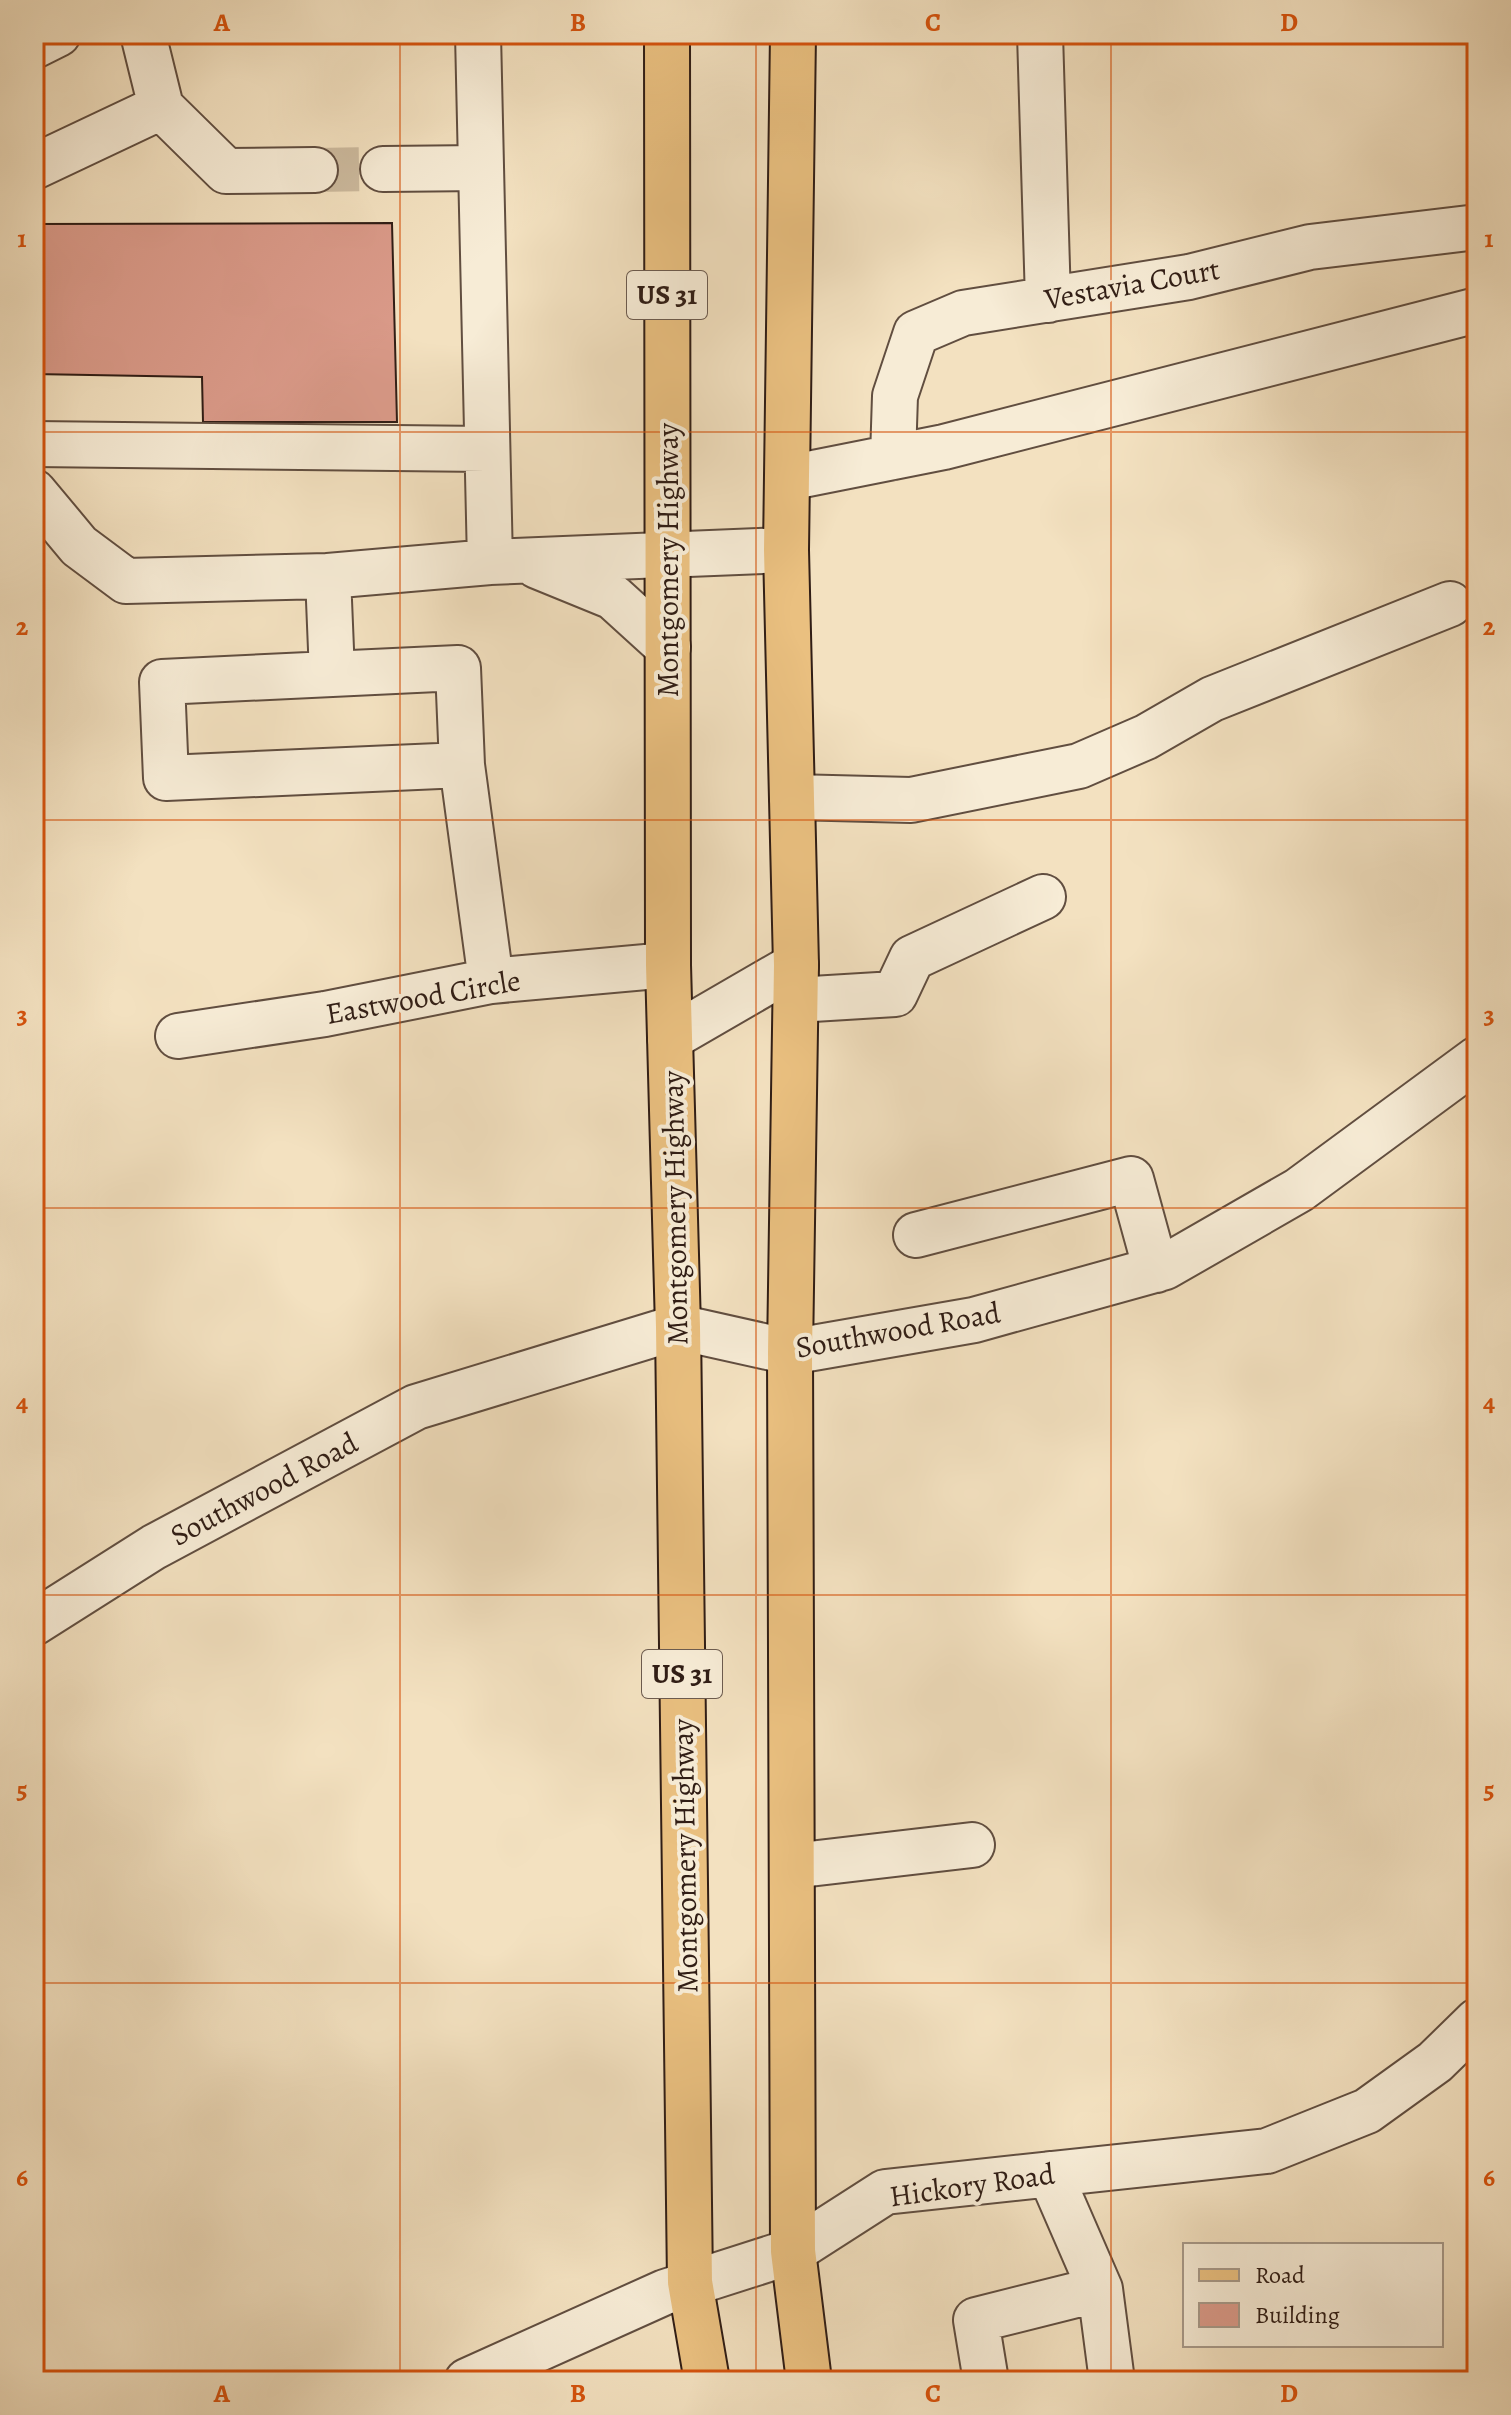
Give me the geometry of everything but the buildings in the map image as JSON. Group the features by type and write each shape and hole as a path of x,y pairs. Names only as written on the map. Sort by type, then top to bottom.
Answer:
{"main road":[{"name":"Montgomery Highway","path":"667,34 668,965 678,1327 690,2282 707,2381"},
{"path":"793,34 786,550 796,983 790,1352 793,2251 809,2381"}],"street":[{"path":"34,46 58,34"},
{"path":"143,34 161,107 226,171 315,170"},
{"path":"478,34 486,449 507,561"},
{"path":"1040,34 1048,300"},
{"path":"34,167 161,107"},
{"path":"383,169 481,168"},
{"name":"Vestavia Court","path":"893,457 895,396 916,333 963,313 1189,277 1310,247 1477,227"},
{"path":"788,478 893,457 1477,310"},
{"path":"34,444 486,449"},
{"path":"34,492 79,546 126,581 328,576 507,561 786,550"},
{"path":"507,561 613,597 668,647"},
{"path":"328,576 332,674"},
{"path":"792,797 911,800 1079,766 1146,737 1212,699 1450,604"},
{"path":"462,765 166,778 162,682 458,668 462,765 491,981"},
{"path":"670,1038 796,983 895,994 912,958 1043,897"},
{"name":"Eastwood Circle","path":"178,1036 325,1014 491,981 668,965"},
{"name":"Southwood Road","path":"34,1623 154,1547 416,1407 678,1327 790,1352 974,1320 1156,1270 1299,1190 1477,1059"},
{"path":"916,1235 1131,1179 1156,1270"},
{"path":"792,1866 972,1845"},
{"name":"Hickory Road","path":"467,2381 690,2282 793,2251 885,2192 1267,2151 1367,2111 1435,2062 1477,2021"},
{"path":"1050,2174 1100,2289 1112,2381"},
{"path":"986,2381 976,2320 1100,2289"}],"tunnel":[{"path":"315,170 383,169"}]}
